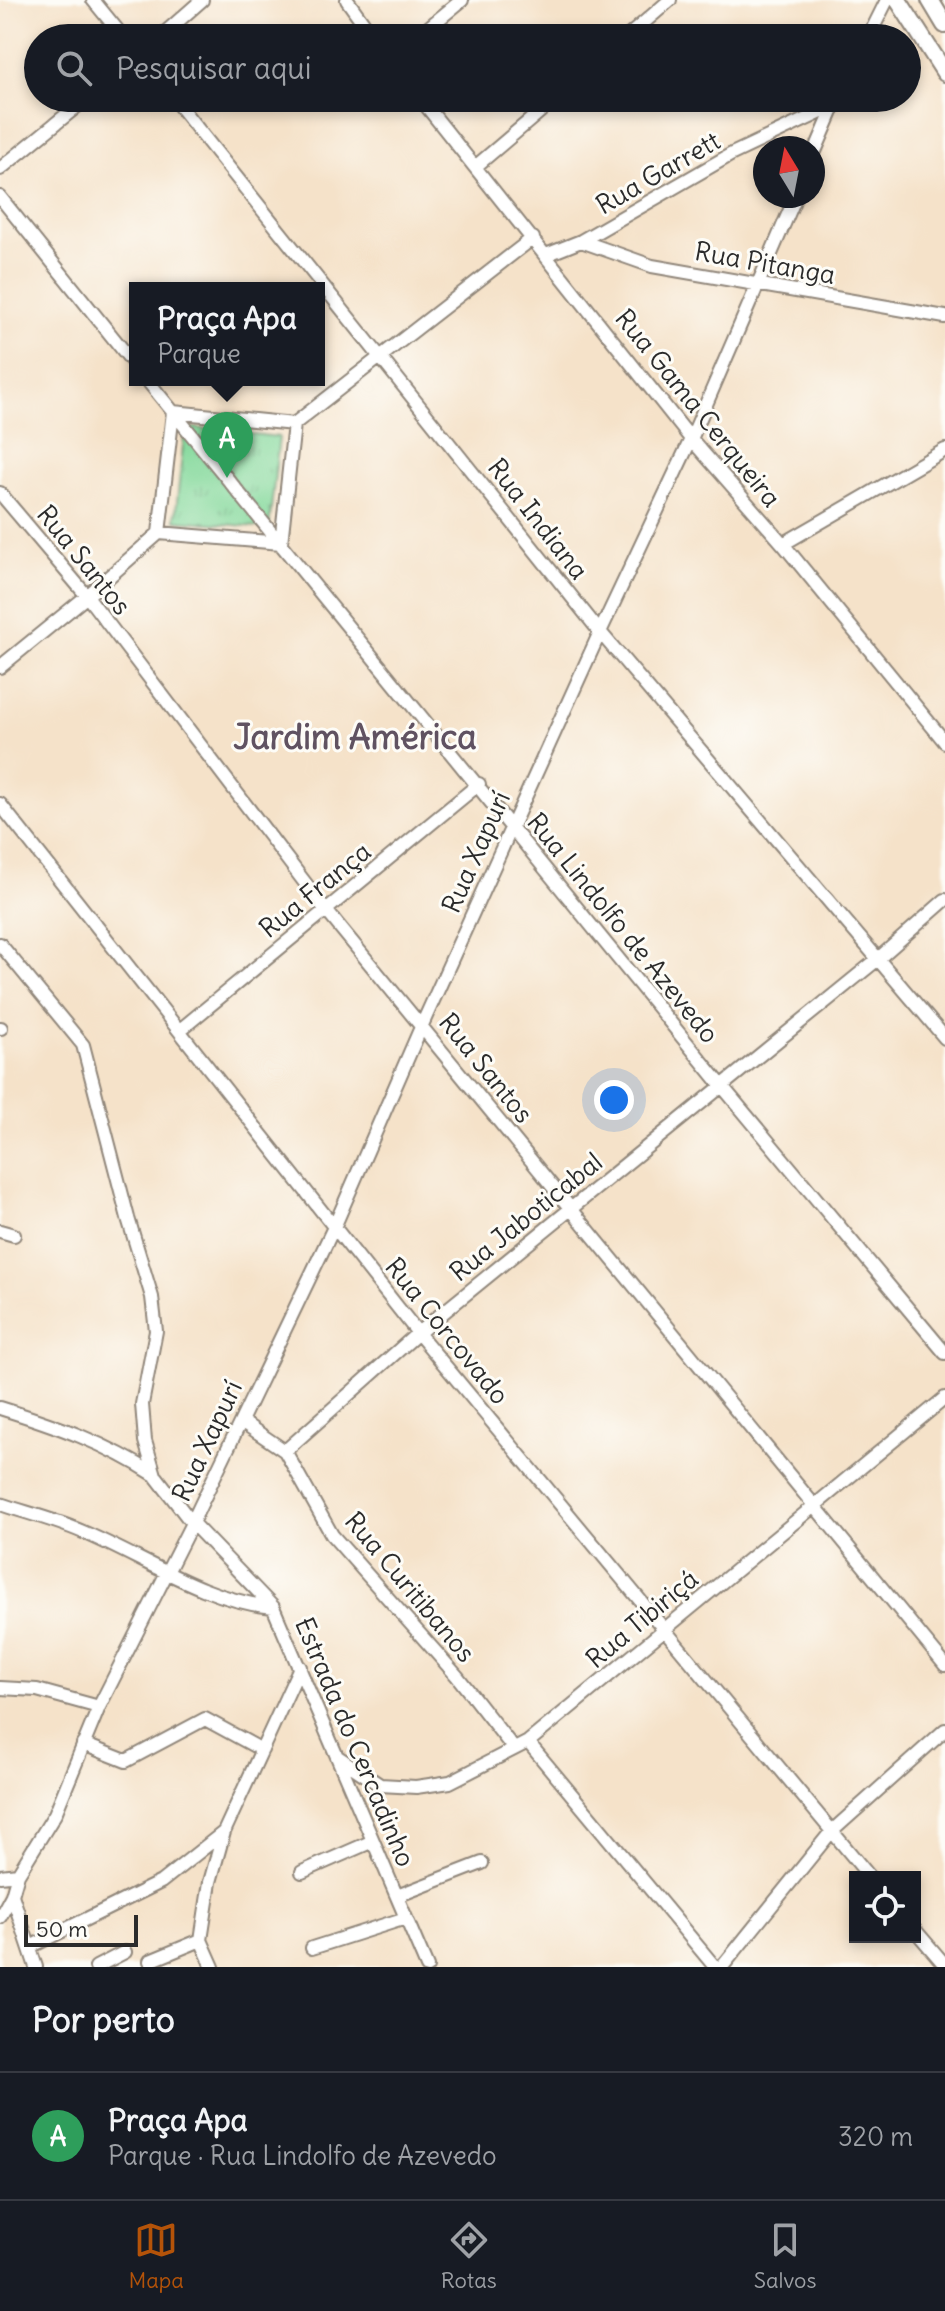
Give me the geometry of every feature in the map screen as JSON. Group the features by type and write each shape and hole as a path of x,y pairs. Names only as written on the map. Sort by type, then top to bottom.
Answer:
{"main road":[{"path":"898,0 913,24"},
{"path":"930,0 945,25"},
{"path":"921,36 945,73"}],"street":[{"path":"93,0 113,24"},
{"path":"175,24 202,0"},
{"path":"347,0 364,24"},
{"path":"433,24 462,0"},
{"path":"642,24 670,0"},
{"path":"875,24 887,0"},
{"path":"0,169 70,112"},
{"name":"Rua Indiana","path":"184,112 321,282"},
{"name":"Rua Gama Cerqueira","path":"431,112 691,439 783,544 945,742"},
{"path":"475,167 540,112"},
{"name":"Rua Garrett","path":"546,255 581,241 732,154 816,112"},
{"path":"822,136 832,112"},
{"path":"0,197 129,358"},
{"name":"Rua Xapurí","path":"0,1917 12,1895 18,1874 55,1814 99,1707 192,1523 335,1225 512,826 691,439 791,208"},
{"path":"0,667 159,533 173,412 294,424 533,238"},
{"name":"Rua Pitanga","path":"581,241 652,266 945,317"},
{"name":"Rua Indiana","path":"325,287 600,632 945,1038"},
{"name":"Rua Lindolfo de Azevedo","path":"152,386 722,1086 945,1353"},
{"path":"159,533 281,543 294,424"},
{"path":"783,544 945,450"},
{"name":"Rua Santos","path":"0,493 87,596 325,909 945,1665"},
{"name":"Rua França","path":"180,1030 479,784"},
{"name":"Rua Corcovado","path":"0,804 418,1333 865,1871"},
{"name":"Rua Jaboticabal","path":"285,1451 418,1333 878,959 945,900"},
{"name":"Estrada do Cercadinho","path":"0,944 83,1045 152,1297 156,1331 142,1404 145,1441 155,1475 192,1523 273,1607 427,1967"},
{"path":"0,1231 14,1235"},
{"name":"Rua Tibiriçá","path":"337,1757 380,1785 416,1787 450,1782 528,1742 945,1398"},
{"path":"0,1408 63,1427 130,1458 155,1475"},
{"name":"Rua Curitibanos","path":"241,1421 285,1451 332,1535 457,1676 514,1749"},
{"path":"0,1504 81,1531 244,1604 273,1607"},
{"path":"213,1967 201,1940 210,1882 224,1832 300,1667"},
{"path":"0,1688 37,1690 99,1707"},
{"path":"83,1744 126,1761 205,1719 262,1750"},
{"path":"722,1967 831,1832 945,1730"},
{"path":"528,1742 715,1967"},
{"path":"30,1947 161,1882 224,1832"},
{"path":"302,1872 373,1841"},
{"path":"397,1896 482,1863"},
{"path":"0,1876 18,1874"},
{"path":"12,1895 36,1967"},
{"path":"312,1948 406,1918"},
{"path":"921,1937 945,1965"},
{"path":"150,1961 201,1940"},
{"path":"96,1967 125,1952"}],"green space":[{"path":"185,427 279,437 269,528 175,520"}],"place":[{"name":"Praça Apa","path":"227,478"}],"district":[{"name":"Jardim América","path":"355,737"}]}
